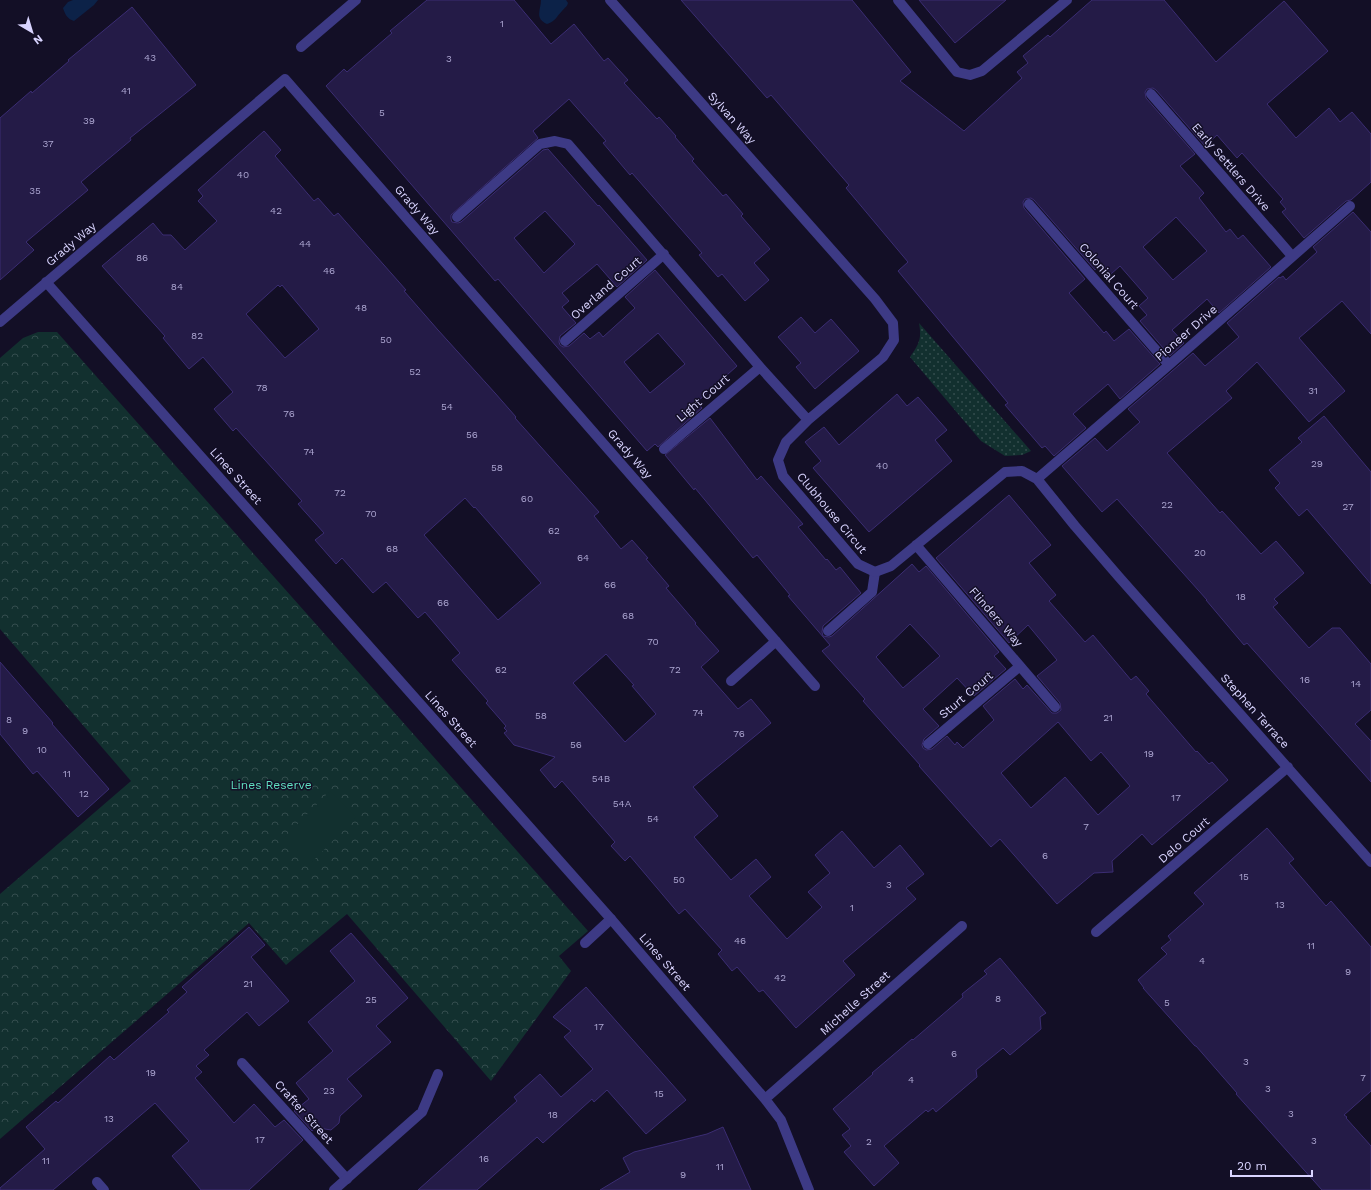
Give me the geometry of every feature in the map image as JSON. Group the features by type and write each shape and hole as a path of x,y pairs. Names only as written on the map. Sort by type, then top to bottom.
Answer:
{"street":[{"path":"301,47 356,0"},
{"name":"Sylvan Way","path":"610,0 835,254"},
{"path":"898,0 957,72 970,75 982,71 1067,0"},
{"name":"Grady Way","path":"0,322 285,79 815,686"},
{"name":"Early Settlers Drive","path":"1151,94 1292,256"},
{"path":"457,217 540,144 555,141 568,144 760,367 808,420"},
{"name":"Colonial Court","path":"1029,204 1170,365"},
{"name":"Pioneer Drive","path":"1037,479 1170,365 1350,206"},
{"name":"Overland Court","path":"565,341 664,254"},
{"name":"Clubhouse Circut","path":"835,254 875,299 893,323 894,340 883,357 808,420 786,442 778,460 783,476 858,564 875,572"},
{"name":"Lines Street","path":"46,282 611,919 765,1099 781,1120 809,1190"},
{"name":"Light Court","path":"664,449 760,367"},
{"path":"828,630 872,592 875,572 891,566 1005,472 1022,471 1037,479"},
{"name":"Stephen Terrace","path":"1037,479 1119,577 1371,862"},
{"name":"Flinders Way","path":"916,545 1055,707"},
{"path":"731,681 776,642"},
{"name":"Sturt Court","path":"928,744 1020,666"},
{"name":"Delo Court","path":"1096,932 1288,767"},
{"path":"585,943 611,919"},
{"name":"Michelle Street","path":"765,1099 962,926"},
{"name":"Crafter Street","path":"242,1063 347,1179"},
{"path":"334,1190 422,1112 438,1074"}],"green space":[{"path":"919,323 1031,451 1022,455 1005,456 981,441 910,357 919,341"},
{"name":"Lines Reserve","path":"38,332 57,332 588,931 559,956 571,971 491,1081 347,914 286,965 249,923 0,1139 0,894 131,781 0,629 0,358 23,338"},
{"path":"330,791 356,817 311,863 284,838"}],"water":[{"path":"73,0 98,0 74,21 67,16 63,8 68,2"},
{"path":"541,0 566,0 568,3 554,20 547,24 543,22 539,16"}],"building":[{"path":"427,0 514,0 551,44 574,24 604,61 608,58 628,80 624,83 657,119 659,117 676,136 675,137 694,159 692,161 723,196 726,194 743,214 741,216 770,249 754,263 769,280 745,301 722,274 718,277 699,255 702,253 632,173 630,175 603,143 606,141 569,99 533,131 538,138 451,215 452,222 461,222 543,150 548,149 598,206 599,205 647,260 617,287 597,264 562,293 569,301 562,307 576,323 560,336 560,345 563,347 569,346 584,333 590,339 599,332 603,337 635,308 625,297 655,270 737,366 697,402 702,408 658,447 655,444 647,451 498,279 495,281 326,86 344,69 347,72 392,33 390,31","holes":["545,211 575,244 544,273 514,238","658,333 685,364 650,393 624,362"]},
{"path":"681,0 852,0 911,72 900,81 964,131 1022,78 1017,72 1028,63 1023,56 1048,35 1050,37 1092,0 1164,0 1216,62 1284,1 1328,51 1267,104 1296,138 1329,108 1340,122 1352,112 1371,134 1371,182 1351,200 1346,201 1304,238 1282,212 1286,209 1280,202 1283,199 1242,153 1237,158 1217,135 1205,146 1156,90 1153,88 1147,89 1145,92 1146,98 1195,154 1180,166 1204,193 1199,198 1226,232 1230,229 1238,239 1243,235 1271,267 1219,313 1207,299 1172,330 1184,343 1170,356 1140,321 1147,315 1139,306 1148,298 1120,266 1111,274 1102,264 1095,270 1034,200 1031,198 1025,199 1023,202 1024,208 1085,279 1069,293 1104,333 1106,331 1114,341 1129,329 1160,364 1120,399 1108,384 1073,414 1086,428 1054,456 1045,446 1042,448 1005,405 1008,403 898,271 908,262 846,188 849,185 771,95 767,98","holes":["1176,217 1207,251 1173,280 1143,247"]},
{"path":"919,0 1006,0 955,43"},
{"path":"132,7 196,85 130,138 131,140 81,182 88,190 26,242 34,250 0,280 0,118 31,91 32,93 69,61 68,60"},
{"path":"264,131 281,150 275,156 314,201 318,198 334,216 338,213 406,290 404,291 599,512 594,516 621,549 632,540 648,558 646,559 669,586 666,588 719,651 701,667 738,709 751,699 771,723 693,787 718,816 694,837 731,880 756,859 771,877 749,896 787,939 822,907 808,892 830,873 815,855 842,831 874,868 900,845 924,874 906,888 916,899 843,961 855,975 796,1028 763,990 759,992 737,967 732,971 718,954 722,950 685,909 679,914 630,856 625,861 611,846 615,842 562,781 555,788 540,770 555,757 514,745 504,733 507,731 504,728 506,726 486,703 488,701 452,660 460,653 425,612 418,618 386,582 373,593 342,558 336,564 315,540 324,533 298,504 302,501 236,428 233,431 214,409 233,392 203,357 189,369 163,338 165,336 102,266 153,223 163,235 171,235 185,250 217,221 198,201 203,196 198,190","holes":["278,285 280,287 282,285 319,329 285,358 246,314","465,498 474,508 475,507 541,583 498,620 424,535","606,654 634,685 632,686 656,714 625,742 573,683"]},
{"path":"1353,212 1371,232 1371,334 1342,301 1299,338 1345,391 1309,422 1257,362 1226,391 1232,398 1167,453 1220,513 1222,511 1261,554 1276,541 1304,573 1274,599 1278,603 1273,607 1309,648 1332,628 1340,628 1371,664 1371,710 1355,724 1371,741 1371,782 1247,643 1244,645 1207,600 1117,499 1102,512 1062,466 1095,438 1107,451 1140,422 1128,409 1193,353 1205,366 1239,337 1227,323 1279,277 1280,278 1283,276 1286,280 1317,252 1313,247"},
{"path":"801,317 815,333 831,319 859,351 815,389 796,367 801,363 778,337"},
{"path":"897,394 907,406 918,397 947,430 935,440 952,461 869,532 813,468 821,461 805,442 824,427 839,445"},
{"path":"1324,416 1371,472 1371,584 1307,509 1299,516 1275,488 1280,483 1269,470 1302,442 1298,438"},
{"path":"710,418 757,480 761,476 803,524 798,527 836,570 840,567 861,593 823,626 823,636 832,636 912,564 919,572 926,566 999,652 994,656 1006,669 974,696 957,678 923,709 939,726 924,739 922,745 926,750 932,749 947,736 955,745 957,742 963,748 994,720 983,706 1015,679 1023,689 1027,685 1052,713 1057,713 1061,710 1060,703 1037,676 1057,660 1028,625 1009,643 936,558 1009,495 1051,545 1029,563 1056,595 1049,601 1085,642 1093,635 1131,680 1136,676 1149,691 1146,694 1196,752 1197,751 1209,764 1212,762 1228,780 1152,845 1142,834 1112,861 1113,872 1094,873 1057,904 1000,839 991,847 919,766 920,765 863,701 865,699 822,651 830,645 788,596 790,595 757,555 753,558 695,488 694,490 665,455","holes":["910,624 940,656 903,688 876,657","1058,722 1091,761 1101,752 1130,786 1098,815 1065,777 1031,808 1001,773"]},
{"path":"0,662 109,789 78,817 37,771 33,774 0,734"},
{"path":"1267,828 1294,859 1289,863 1326,906 1331,901 1371,947 1371,1091 1344,1115 1371,1146 1371,1190 1322,1190 1236,1094 1237,1093 1196,1046 1143,988 1138,980 1167,954 1161,948 1171,940 1168,936 1204,904 1194,893"},
{"path":"249,927 265,945 251,957 289,1001 259,1026 247,1012 204,1050 209,1055 196,1066 202,1072 195,1078 234,1123 254,1104 275,1127 284,1120 303,1140 249,1190 201,1190 172,1156 189,1141 155,1103 53,1190 0,1190 0,1188 45,1149 26,1127 56,1101 58,1103 110,1056 114,1060 169,1012 167,1010 187,992 182,987"},
{"path":"351,933 408,998 376,1026 391,1042 347,1079 362,1096 340,1116 339,1123 331,1130 319,1128 318,1126 312,1131 294,1111 309,1099 296,1083 333,1051 308,1022 355,981 330,951"},
{"path":"1000,958 1046,1013 1040,1017 1041,1029 1010,1055 1003,1048 976,1070 977,1077 936,1112 933,1108 928,1112 926,1110 884,1146 899,1163 874,1186 844,1152 851,1146 842,1135 850,1129 833,1109 873,1074 872,1073 963,997 962,994 987,974 984,971"},
{"path":"586,987 686,1100 646,1134 607,1090 594,1102 592,1099 543,1143 537,1137 477,1190 418,1190 517,1101 514,1097 540,1074 561,1097 593,1069 564,1037 571,1031 553,1017"},
{"path":"723,1127 751,1190 600,1190 630,1172 623,1158 634,1152 707,1134"}]}
